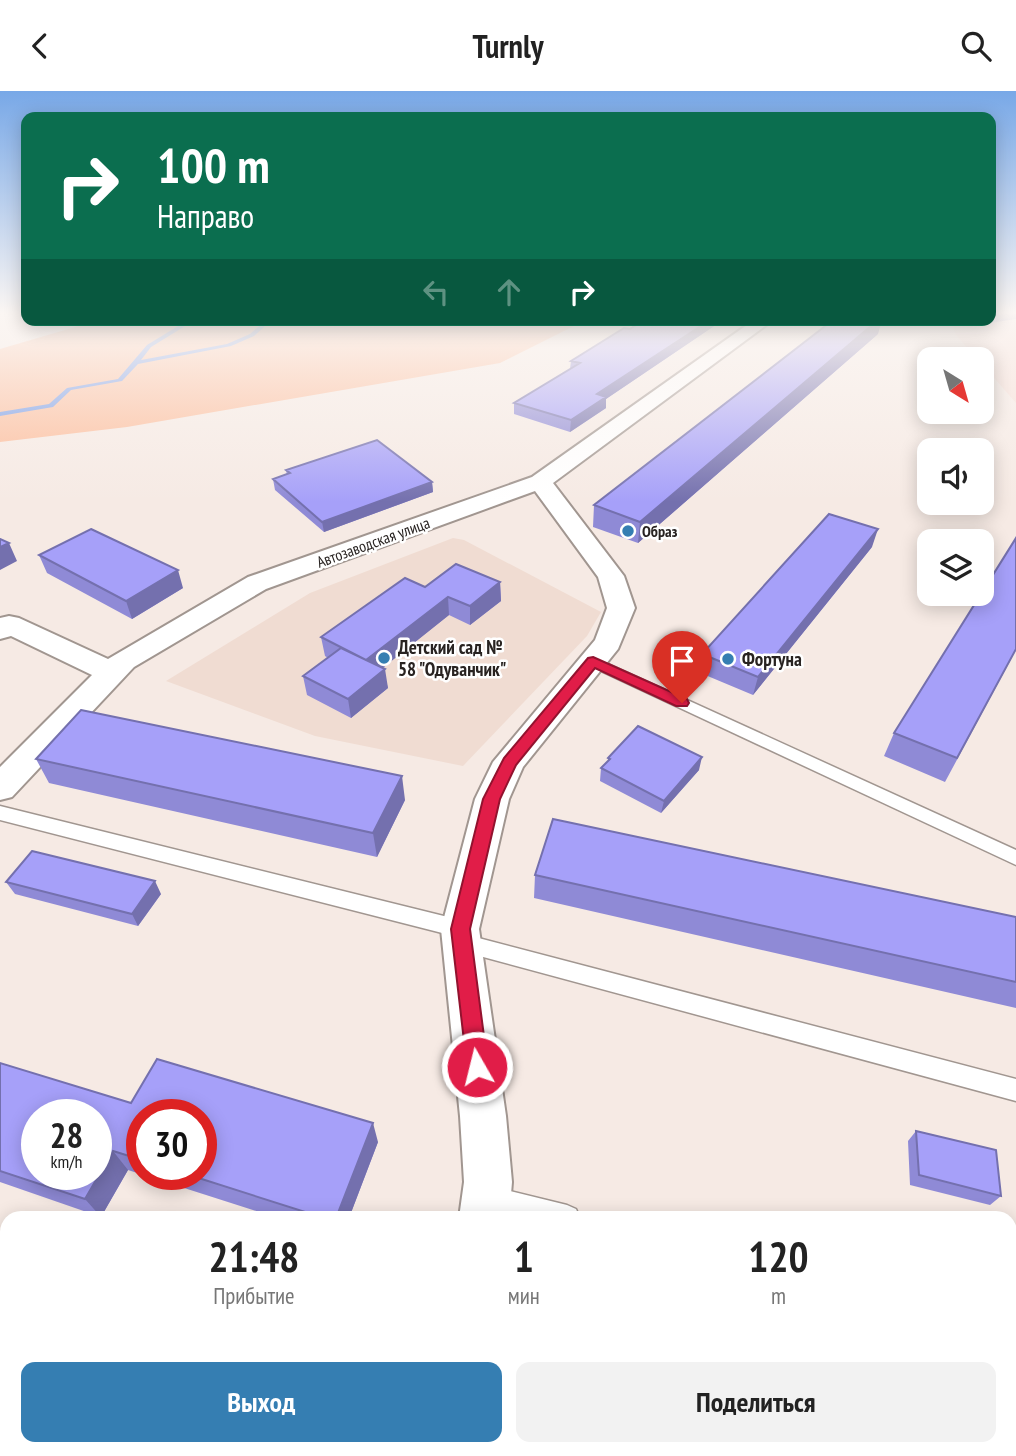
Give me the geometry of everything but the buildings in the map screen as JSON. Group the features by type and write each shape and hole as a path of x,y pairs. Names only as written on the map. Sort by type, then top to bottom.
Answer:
{"street":[{"name":"Автозаводская улица","path":"0,788 124,660 257,583 540,482 689,375"},
{"path":"485,1208 488,1182 484,1116 461,936 492,799 509,762 608,643 621,608 611,576 540,482"},
{"path":"0,630 9,624 111,672"}],"lane":[{"path":"593,661 1016,858"},
{"path":"0,813 461,936 1016,1090"},
{"path":"485,1208 510,1211"}],"shaded area":[{"path":"0,375 432,375 127,427 0,442"},
{"path":"994,375 1016,375 1016,403"},
{"name":"Детский сад № 58 \"Одуванчик\"","path":"453,538 464,540 601,612 587,636 463,766 315,736 166,681 310,593"}],"waterway":[{"path":"0,414 51,406 69,389 120,380 125,375"}],"place":[{"name":"Образ","path":"628,531"},
{"name":"Детский сад № 58 \"Одуванчик\"","path":"384,658"},
{"name":"Фортуна","path":"728,659"}],"route":[{"path":"477,1067 460,929 492,799 509,762 593,661 682,703"}]}
